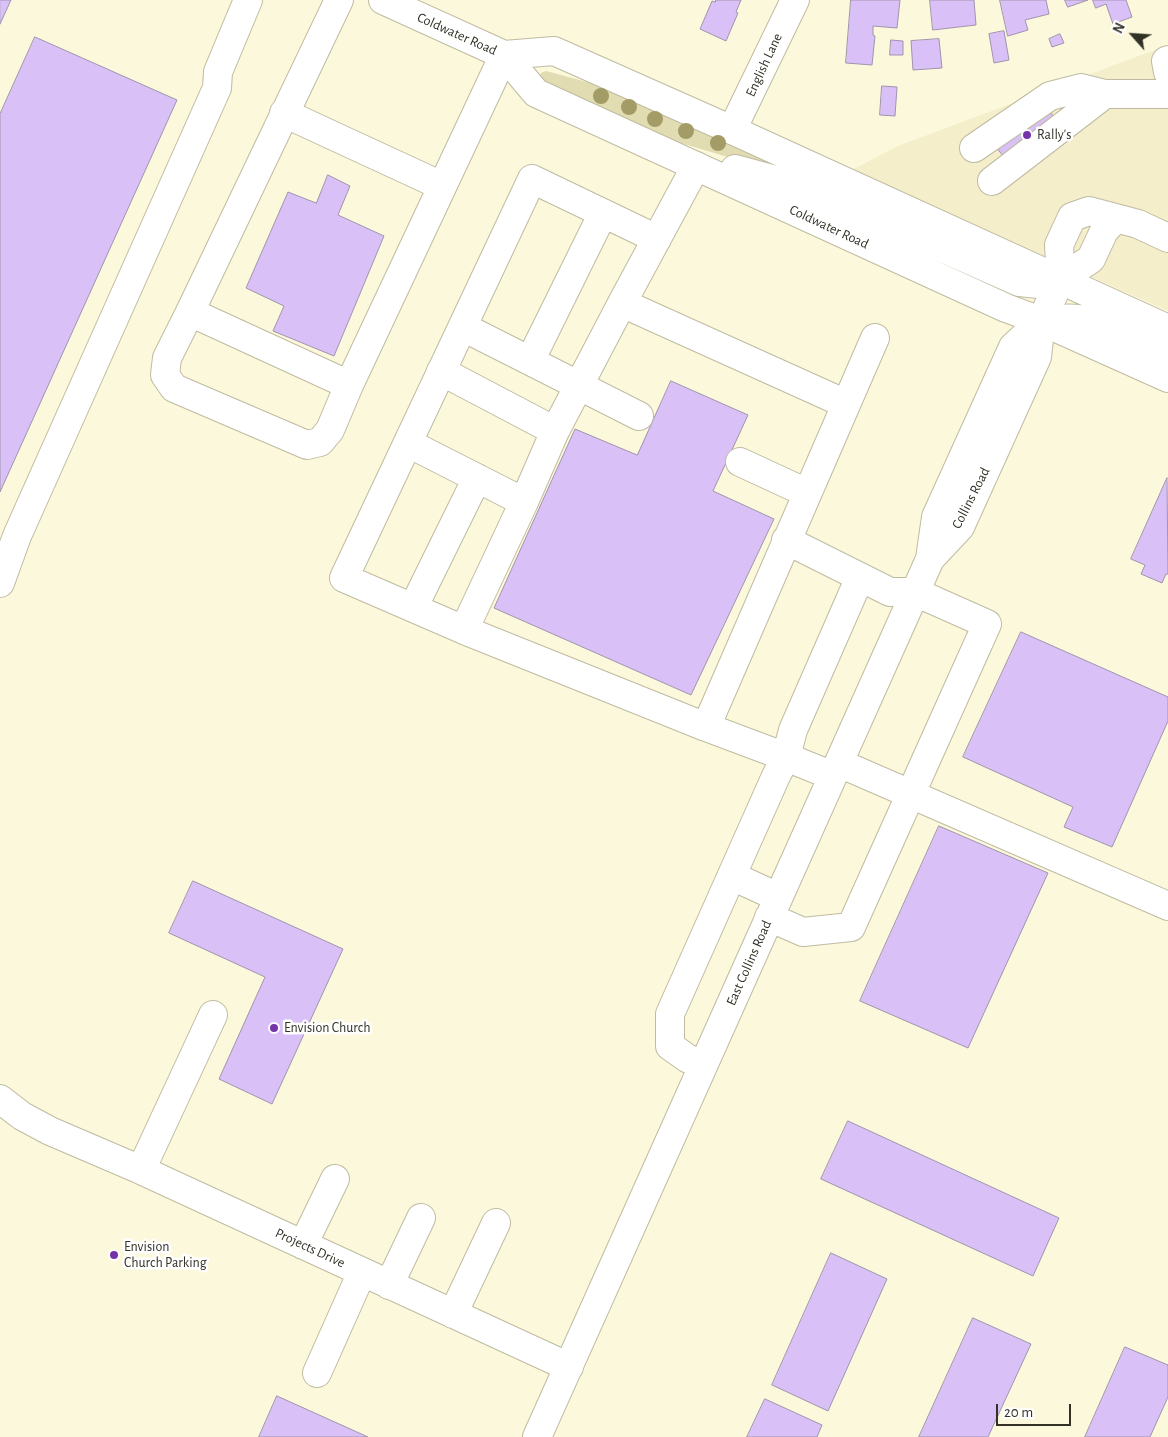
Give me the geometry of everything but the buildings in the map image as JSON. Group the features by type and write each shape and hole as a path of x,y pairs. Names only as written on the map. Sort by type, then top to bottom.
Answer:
{"main road":[{"path":"0,583 17,536 217,88 218,72 248,0"},
{"path":"339,0 190,312 166,358 165,375 174,388 307,445 320,442 330,430 504,55"},
{"name":"Coldwater Road","path":"383,0 504,55 536,93 1006,308 1041,321 1168,378"},
{"name":"English Lane","path":"732,130 796,0"},
{"name":"Coldwater Road","path":"504,55 554,51 1168,329"},
{"path":"1168,60 1166,61 1168,72"},
{"path":"974,148 1050,96 1081,88 1105,94 1168,94"},
{"path":"992,181 1105,94"},
{"path":"284,113 442,186"},
{"path":"464,630 555,431 696,166 714,163 809,189 1020,282 1039,284 1061,279 1091,259 1104,231 1115,219 1138,224 1168,238"},
{"path":"657,239 532,179 344,578 464,630 706,727 786,757 911,793 1168,906"},
{"path":"530,361 603,213"},
{"name":"Collins Road","path":"930,559 936,516 1013,347 1041,321 1061,279"},
{"path":"622,303 846,404"},
{"path":"190,312 349,386"},
{"path":"1041,321 1061,318 1083,318 1168,356"},
{"path":"463,327 640,416"},
{"path":"706,727 875,338"},
{"path":"441,371 555,431"},
{"path":"408,443 524,502"},
{"path":"740,462 807,493"},
{"path":"413,608 477,478"},
{"path":"732,876 774,907 803,932 851,926 987,624 915,592 890,592 786,540"},
{"name":"East Collins Road","path":"537,1437 930,559"},
{"path":"703,1066 670,1046 670,1014 786,757 793,730 860,577"},
{"path":"141,1170 213,1015"},
{"name":"Projects Drive","path":"0,1099 22,1116 50,1131 141,1170 569,1367"},
{"path":"303,1245 335,1179"},
{"path":"389,1285 421,1218"},
{"path":"454,1314 496,1223"},
{"path":"317,1373 362,1272"}],"shaded area":[{"path":"1168,45 1168,311 852,170 898,146"},
{"path":"546,71 598,85 795,174 794,177 671,140 541,80 541,73"}],"place":[{"name":"Rally's","path":"1027,135"},
{"name":"Envision Church","path":"274,1028"},
{"name":"Envision Church Parking","path":"114,1255"}]}
